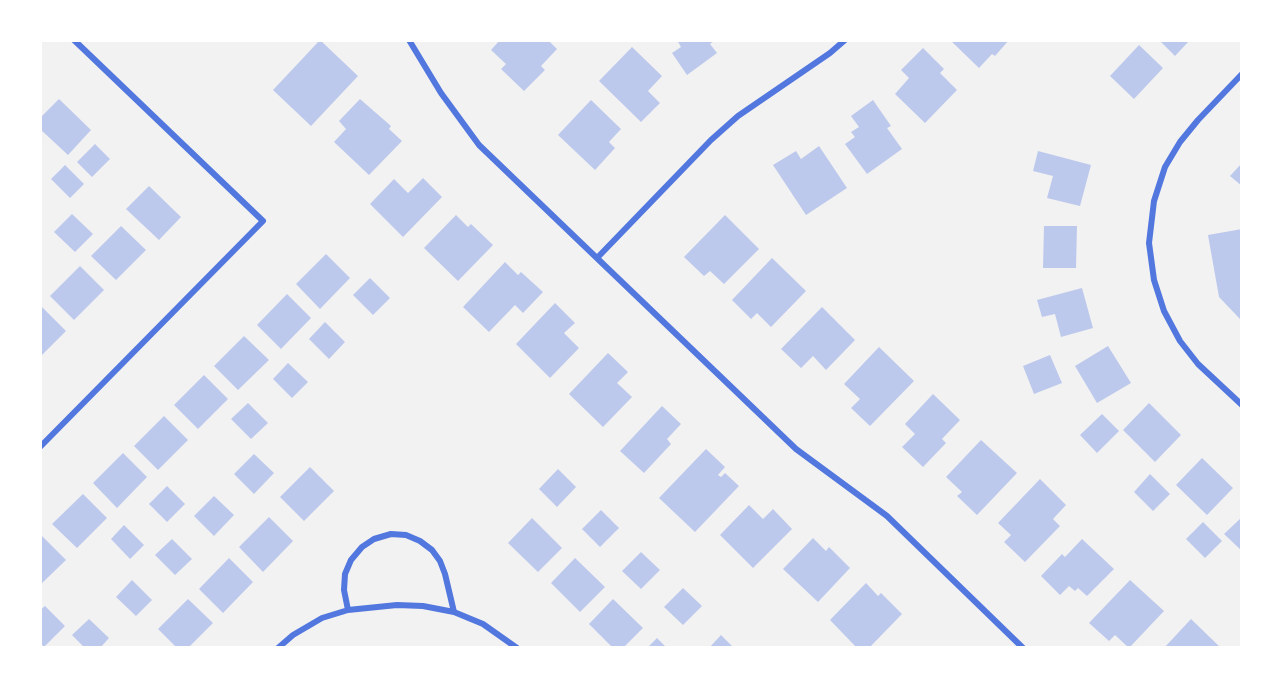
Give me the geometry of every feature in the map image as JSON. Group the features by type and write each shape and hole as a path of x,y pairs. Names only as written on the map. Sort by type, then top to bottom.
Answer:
{"street":[{"path":"40,447 262,221 74,40"},
{"path":"408,40 441,93 479,145 796,449 887,516 1023,648"},
{"path":"598,257 711,140 738,116 830,53 845,40"},
{"path":"1242,74 1180,142 1165,167 1154,201 1149,243 1154,280 1164,311 1180,340 1198,364 1242,405"},
{"path":"348,610 344,590 345,574 351,560 362,547 374,539 391,534 406,535 432,550 446,574 454,612"},
{"path":"278,648 293,635 322,618 348,610 398,604 454,612 483,624 517,648"}],"building":[{"path":"320,40 358,76 311,126 273,90"},
{"path":"500,40 548,40 557,49 541,66 545,70 524,91 501,69 506,64 491,50"},
{"path":"677,40 715,40 710,44 717,53 687,75 672,53 681,47"},
{"path":"950,40 1009,40 995,56 992,54 979,68"},
{"path":"1159,40 1190,40 1175,56"},
{"path":"1139,45 1163,68 1134,99 1110,76"},
{"path":"632,47 662,76 648,91 660,103 641,122 599,81"},
{"path":"923,48 944,69 940,73 957,90 925,123 895,94 909,78 901,70"},
{"path":"59,99 91,130 68,155 40,129 40,118"},
{"path":"360,99 391,126 389,129 402,141 369,175 334,142 346,129 339,121"},
{"path":"591,100 621,129 609,142 615,148 595,170 558,135"},
{"path":"873,100 891,126 887,128 902,149 867,174 845,144 855,137 851,132 859,127 851,116"},
{"path":"95,144 110,159 92,177 77,162"},
{"path":"819,146 847,188 806,215 773,165 796,151 801,159"},
{"path":"1038,151 1091,165 1080,206 1047,198 1053,176 1033,171"},
{"path":"1242,163 1242,186 1230,176"},
{"path":"65,165 84,184 70,198 51,179"},
{"path":"423,178 442,197 403,237 370,204 394,179 408,193"},
{"path":"149,186 181,217 159,240 126,209"},
{"path":"72,214 93,234 75,252 54,232"},
{"path":"456,215 468,227 471,224 493,245 458,281 424,248"},
{"path":"725,215 759,249 724,284 710,271 704,276 684,257"},
{"path":"121,226 146,250 116,280 91,256"},
{"path":"1044,226 1077,226 1076,268 1043,268"},
{"path":"1242,229 1240,319 1219,297 1208,235"},
{"path":"326,254 350,278 320,309 296,284"},
{"path":"772,258 806,291 771,327 757,313 751,319 732,300"},
{"path":"505,262 518,275 521,272 543,292 523,313 515,305 489,332 463,307"},
{"path":"80,266 104,290 74,320 50,296"},
{"path":"370,278 390,298 373,315 353,295"},
{"path":"1082,288 1093,328 1061,337 1055,314 1042,317 1037,300"},
{"path":"287,294 311,318 281,349 257,325"},
{"path":"555,303 575,323 564,333 579,348 550,378 516,344"},
{"path":"42,307 66,331 40,357 40,309"},
{"path":"822,307 855,340 826,370 813,356 801,368 781,349"},
{"path":"325,322 345,342 329,359 309,339"},
{"path":"244,336 269,360 238,390 214,366"},
{"path":"1108,346 1131,383 1097,403 1075,366"},
{"path":"879,347 914,381 870,426 851,408 860,399 844,384"},
{"path":"608,353 628,372 617,383 632,397 603,427 569,394"},
{"path":"1050,355 1062,383 1034,394 1023,366"},
{"path":"288,363 308,382 292,398 273,379"},
{"path":"204,375 228,399 198,429 174,405"},
{"path":"933,394 960,420 942,439 946,443 923,467 902,447 915,434 905,424"},
{"path":"248,403 268,423 251,439 231,419"},
{"path":"1149,403 1181,435 1155,462 1123,430"},
{"path":"662,406 681,424 667,439 671,444 644,473 620,451"},
{"path":"1102,414 1119,431 1097,453 1080,435"},
{"path":"164,416 188,440 158,470 134,446"},
{"path":"981,440 1017,473 977,515 957,496 962,492 946,477"},
{"path":"706,449 725,467 718,475 721,477 725,473 739,486 695,532 659,498"},
{"path":"123,453 147,477 117,508 93,483"},
{"path":"254,454 274,473 254,494 234,474"},
{"path":"1202,458 1233,488 1207,515 1176,485"},
{"path":"310,467 334,491 304,521 280,497"},
{"path":"558,469 576,487 557,507 539,489"},
{"path":"1150,474 1170,494 1153,511 1134,492"},
{"path":"1040,479 1066,505 1053,519 1060,526 1025,562 1004,542 1011,535 998,523"},
{"path":"167,486 185,504 167,522 149,504"},
{"path":"83,494 107,518 77,548 52,524"},
{"path":"214,496 234,515 214,536 194,516"},
{"path":"749,505 763,519 773,509 792,529 753,568 720,535"},
{"path":"601,510 619,528 600,547 582,529"},
{"path":"269,517 293,541 263,572 239,547"},
{"path":"1242,517 1242,551 1224,534"},
{"path":"532,518 562,548 538,572 508,543"},
{"path":"1203,522 1222,541 1205,558 1186,539"},
{"path":"124,525 144,545 130,559 111,539"},
{"path":"42,536 66,560 40,585 40,537"},
{"path":"813,538 826,551 829,547 850,568 818,602 783,569"},
{"path":"172,539 192,559 175,575 155,555"},
{"path":"1082,539 1114,569 1087,596 1078,588 1075,591 1069,586 1060,595 1041,576 1062,554 1065,557"},
{"path":"641,552 660,570 641,589 622,571"},
{"path":"229,558 253,582 223,613 199,589"},
{"path":"575,558 605,587 580,612 551,583"},
{"path":"132,580 152,600 136,616 116,597"},
{"path":"1130,580 1164,611 1129,648 1115,635 1109,641 1089,623"},
{"path":"866,583 878,596 881,593 902,614 869,648 857,648 830,620"},
{"path":"683,588 702,606 683,625 664,607"},
{"path":"188,599 213,623 188,648 177,648 158,629"},
{"path":"613,599 643,628 623,648 613,648 589,624"},
{"path":"45,606 65,626 44,647 40,643 40,610"},
{"path":"89,619 109,638 100,648 85,648 72,635"},
{"path":"1191,619 1221,648 1164,648"},
{"path":"721,635 734,648 709,648"},
{"path":"657,638 667,648 647,648"}]}
